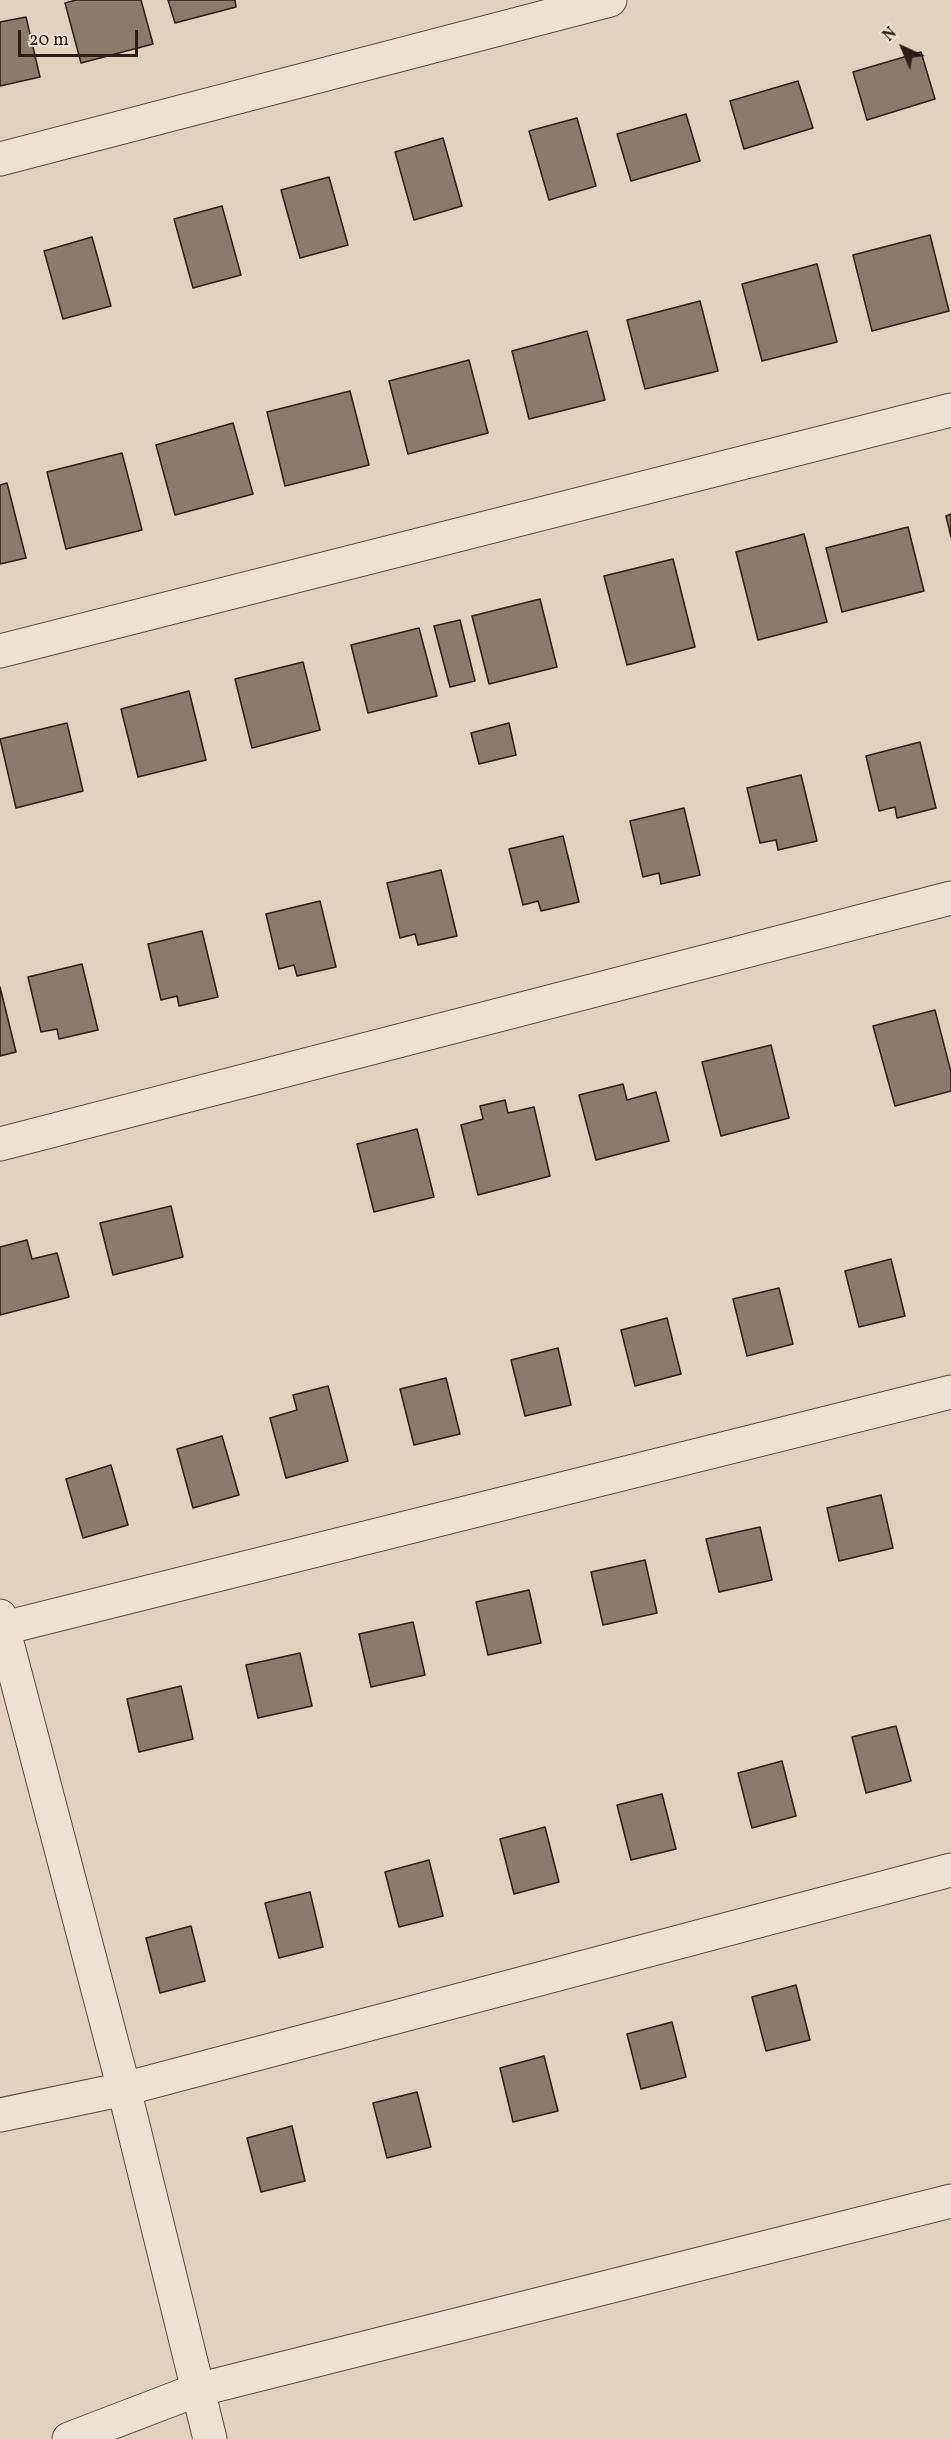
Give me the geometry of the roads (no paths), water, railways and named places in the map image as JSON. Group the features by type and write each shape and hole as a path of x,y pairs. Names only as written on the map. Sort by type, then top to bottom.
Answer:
{"street":[{"path":"0,159 610,0"},
{"path":"0,651 951,410"},
{"path":"0,1144 951,898"},
{"path":"210,2439 124,2089 1,1624 951,1392"},
{"path":"0,2115 124,2089 951,1870"},
{"path":"69,2439 197,2390 951,2201"}]}
